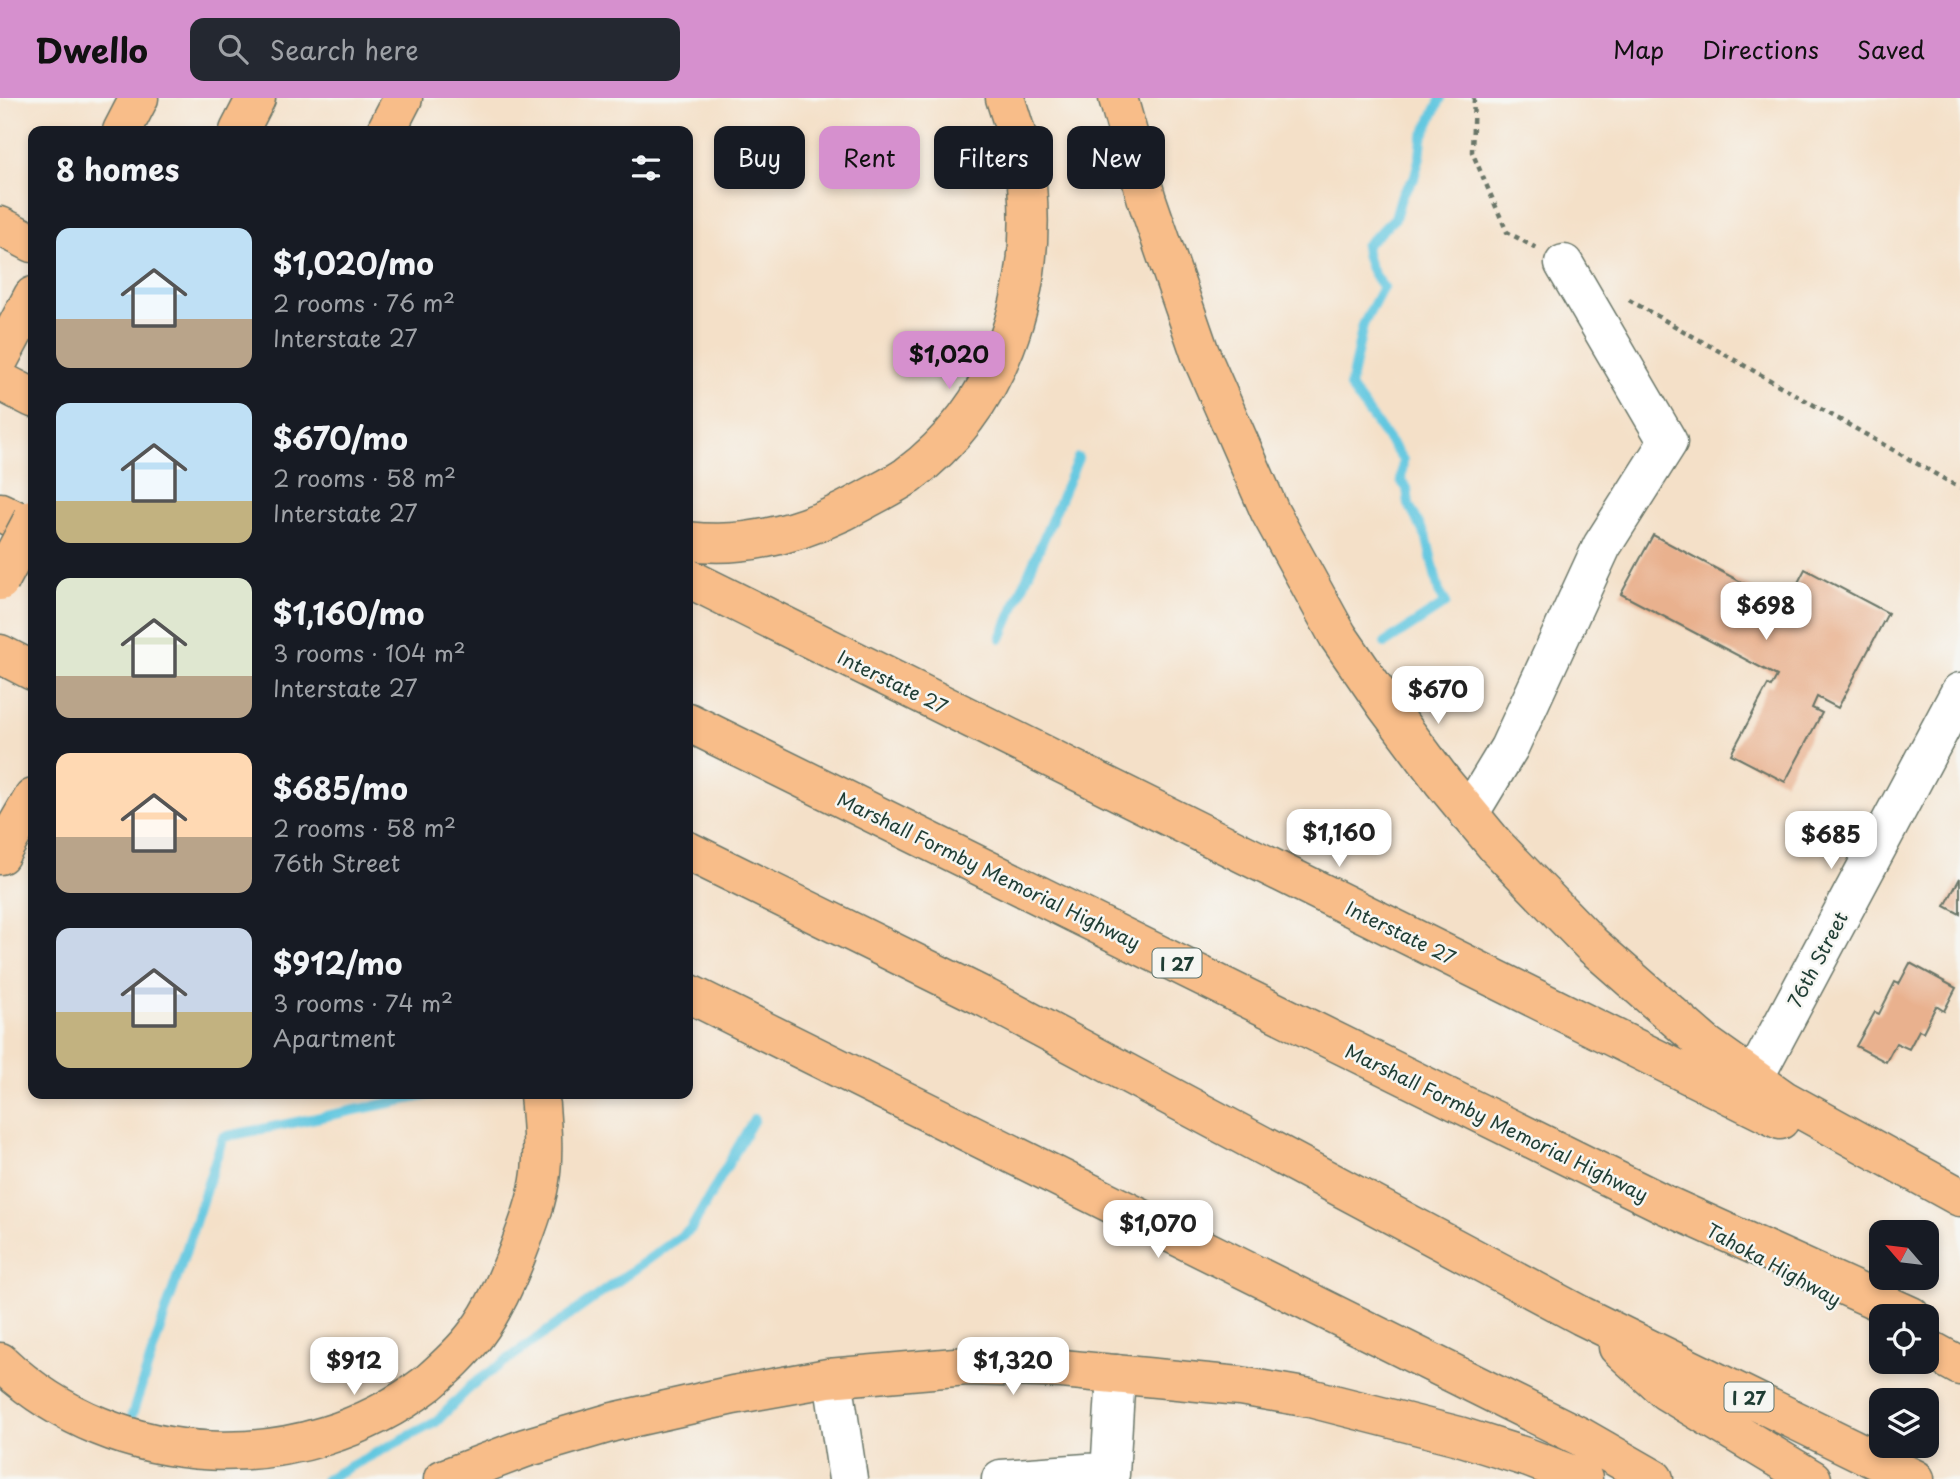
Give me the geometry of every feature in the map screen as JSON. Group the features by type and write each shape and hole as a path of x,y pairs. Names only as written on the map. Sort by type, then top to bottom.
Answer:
{"main road":[{"path":"125,126 139,98"},
{"path":"242,126 256,98"},
{"path":"693,542 753,539 793,532 837,516 906,477 933,454 976,404 1010,337 1021,301 1027,264 1027,182 1016,131 1005,98"},
{"path":"1118,98 1147,200 1200,353 1270,512 1338,636 1443,782 1496,846 1592,945 1705,1044 1784,1100 1960,1197"},
{"path":"0,226 28,240"},
{"path":"0,358 28,305"},
{"path":"0,382 28,396"},
{"path":"0,512 28,526"},
{"path":"0,581 28,528"},
{"name":"Interstate 27","path":"693,581 1760,1110 1960,1219"},
{"path":"0,654 28,668"},
{"name":"Marshall Formby Memorial Highway","path":"693,724 1666,1205"},
{"path":"0,855 28,807"},
{"name":"I 27","path":"693,853 986,998 1582,1316 1915,1479"},
{"path":"693,995 1569,1431 1654,1479"},
{"path":"0,1362 37,1392 77,1418 115,1436 187,1455 231,1457 274,1453 322,1444 364,1426 410,1399 446,1367 475,1335 495,1304 529,1223 541,1175 543,1136 539,1099"},
{"path":"1666,1205 1885,1304"},
{"name":"Tahoka Highway","path":"1666,1205 1869,1316"},
{"path":"1582,1316 1667,1391 1812,1479"},
{"path":"1939,1328 1960,1338"},
{"path":"1939,1355 1960,1366"},
{"path":"443,1479 525,1448 613,1422 733,1395 833,1378 967,1366 1062,1369 1240,1386 1310,1398 1459,1436 1529,1458 1583,1479"}],"street":[{"path":"1469,814 1509,748 1602,546 1668,442 1564,264"},
{"name":"76th Street","path":"1754,1078 1960,692"},
{"path":"1001,1479 1110,1474 1115,1374"},
{"path":"833,1378 848,1479"}],"path":[{"path":"1475,98 1472,152 1507,232 1564,264"},
{"path":"1624,298 1960,488"}],"building":[{"path":"1653,535 1786,606 1805,569 1888,613 1838,708 1817,697 1812,708 1822,713 1785,782 1731,754 1768,685 1771,687 1777,676 1621,594"},
{"path":"1960,878 1960,914 1945,906"},
{"path":"1910,963 1956,988 1944,1011 1936,1006 1923,1032 1919,1030 1909,1049 1896,1043 1886,1062 1856,1046 1875,1012 1879,1014 1895,982 1899,984"}],"waterway":[{"path":"1385,643 1446,603 1439,592 1427,539 1409,505 1407,488 1401,481 1403,460 1350,387 1363,325 1383,287 1371,268 1365,246 1395,218 1402,194 1414,179 1422,139 1441,98"},
{"path":"1001,638 1078,458"},
{"path":"132,1415 223,1137 409,1099"},
{"path":"326,1479 436,1422 472,1385 691,1229 754,1119"}]}
